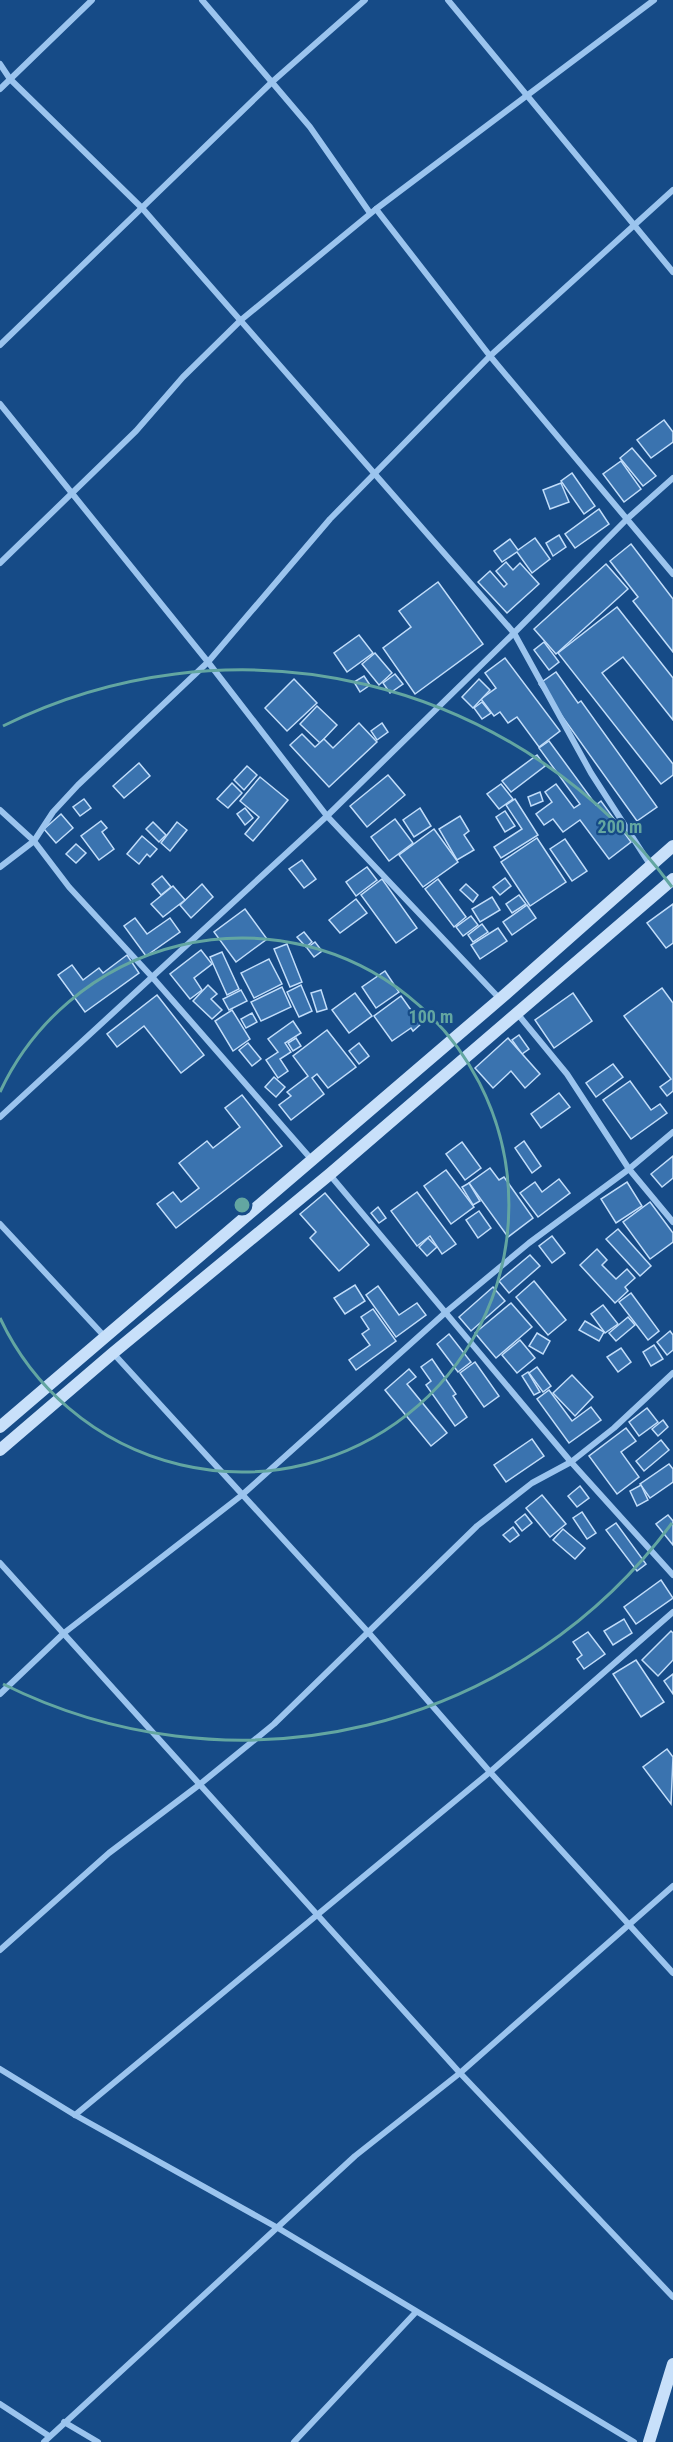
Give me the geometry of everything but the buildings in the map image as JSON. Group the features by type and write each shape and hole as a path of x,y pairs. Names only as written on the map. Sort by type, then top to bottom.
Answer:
{"street":[{"path":"0,89 92,0"},
{"path":"202,0 310,127 370,213"},
{"path":"0,345 272,82 365,0"},
{"path":"448,0 673,272"},
{"path":"0,563 136,431 183,377 241,320 376,208 654,0"},
{"path":"0,64 10,79 142,208 514,633 591,773 651,866"},
{"path":"0,867 34,841 53,812 78,785 208,662 330,519 490,356 673,190"},
{"path":"376,208 490,356 673,574"},
{"path":"0,404 208,662 327,816 500,999"},
{"path":"0,1117 327,816 627,519 673,478"},
{"path":"0,810 34,841 69,887 153,978 312,1160"},
{"path":"0,1427 500,999 673,846"},
{"path":"0,1450 113,1353 330,1174 673,879"},
{"path":"516,1012 567,1074 629,1169 673,1222"},
{"path":"0,1694 63,1633 242,1495 446,1312 529,1243 629,1169 673,1132"},
{"path":"330,1174 571,1462 673,1575"},
{"path":"0,1224 105,1337"},
{"path":"113,1353 368,1632 490,1772 673,1973"},
{"path":"0,1950 109,1853 199,1785 274,1724 477,1526 532,1483 571,1462 614,1428 673,1373"},
{"path":"0,1563 460,2073 673,2296"},
{"path":"75,2115 490,1772 673,1612"},
{"path":"44,2442 355,2156 460,2073 673,1886"},
{"path":"0,2070 75,2115 278,2228 634,2442"},
{"path":"294,2442 416,2312"},
{"path":"649,2442 673,2364"},
{"path":"0,2404 49,2436"},
{"path":"64,2422 98,2442"}]}
